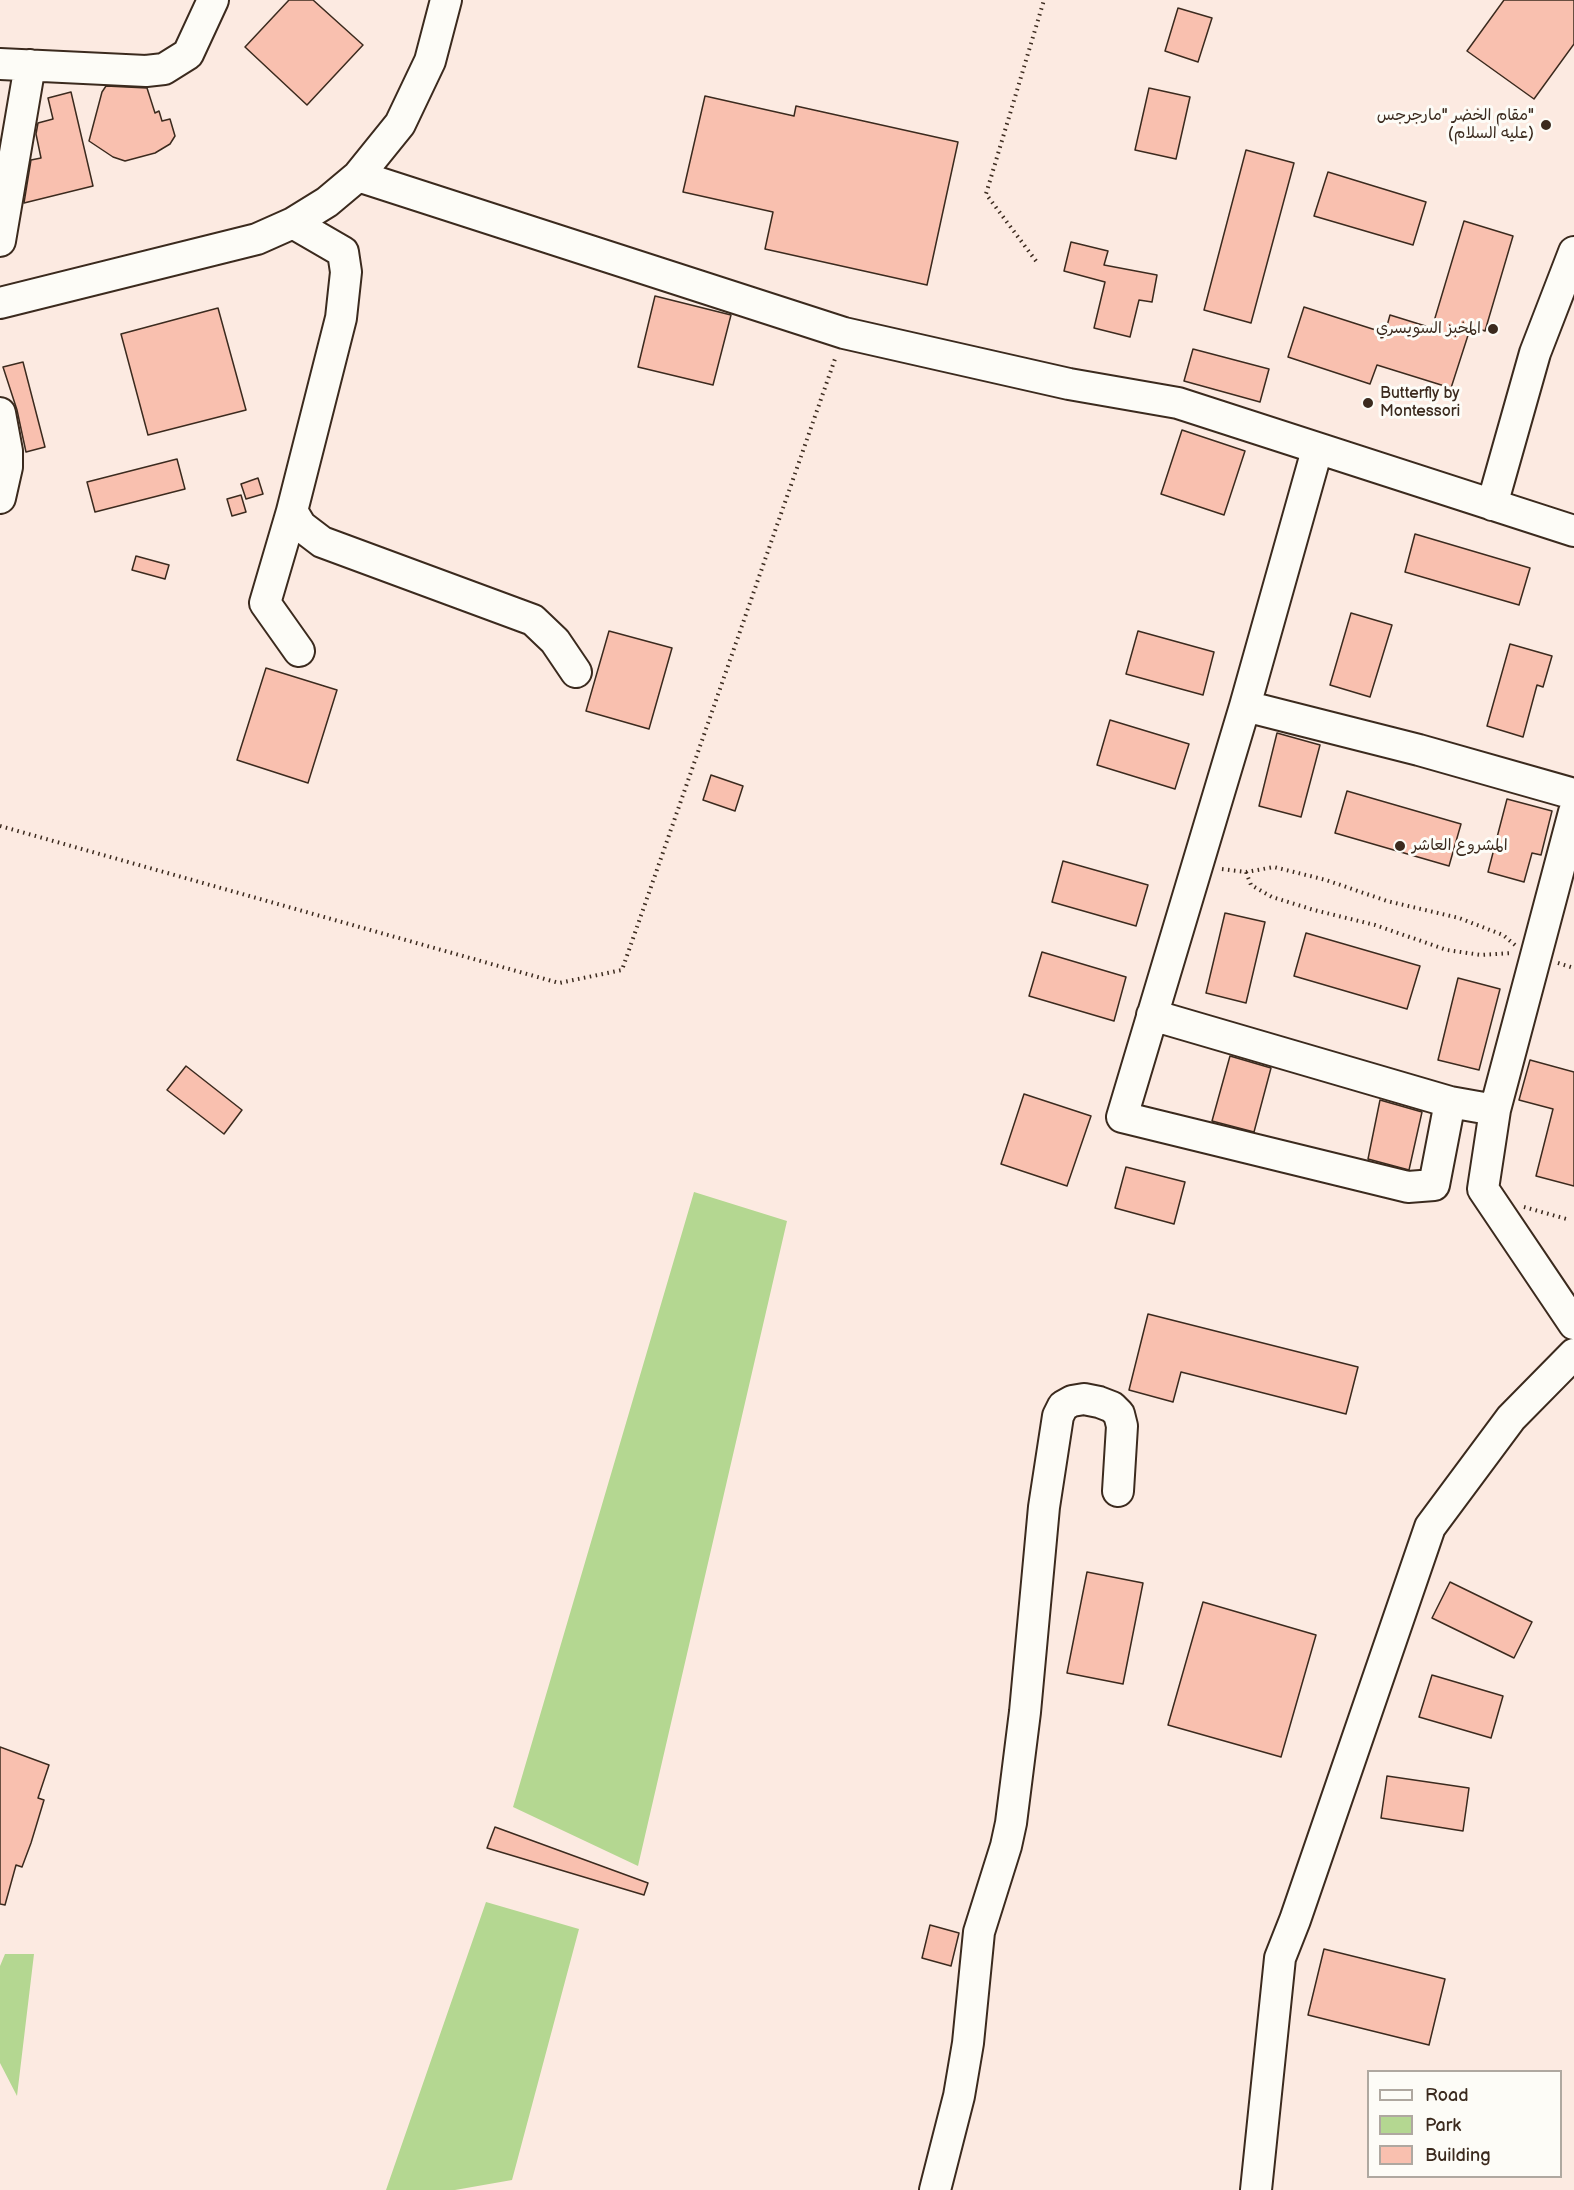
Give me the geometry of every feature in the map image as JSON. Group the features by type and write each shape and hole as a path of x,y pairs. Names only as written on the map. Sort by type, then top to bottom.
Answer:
{"street":[{"path":"0,64 146,71 165,69 188,54 213,0"},
{"path":"0,303 226,248 293,223 327,202 358,176 387,142 415,96 430,61 447,0"},
{"path":"0,241 30,65"},
{"path":"358,176 844,333 1058,381 1178,403 1317,450 1574,531"},
{"path":"293,223 343,252 346,272 341,318 292,511 265,603 299,651"},
{"path":"1492,505 1535,353 1574,252"},
{"path":"0,413 7,451 7,467 0,498"},
{"path":"1317,450 1245,705 1122,1117 1408,1187 1434,1185 1450,1102"},
{"path":"292,511 301,526 322,542 533,620 555,642 576,672"},
{"path":"1245,705 1419,750 1574,794"},
{"path":"1574,812 1495,1110 1483,1189 1574,1324"},
{"path":"1152,1015 1450,1102 1495,1110"},
{"path":"1256,2190 1280,1958 1430,1527 1511,1418 1574,1354"},
{"path":"936,2190 961,2086 979,1932 1004,1855 1011,1822 1025,1712 1044,1507 1058,1416 1063,1406 1072,1401 1084,1399 1112,1407 1119,1414 1122,1426 1118,1491"}],"path":[{"path":"1036,261 986,194 1044,0"},
{"path":"0,826 559,983 622,970 844,333"},
{"path":"1222,868 1246,872 1274,867 1326,880 1387,901 1460,918 1503,935 1521,950 1505,955 1481,955 1447,950 1375,925 1272,897 1251,885 1246,872"},
{"path":"1488,1196 1570,1220"}],"green space":[{"path":"694,1192 787,1221 638,1866 513,1807"},
{"path":"486,1902 579,1929 512,2180 455,2190 386,2190"},
{"path":"5,1954 34,1954 17,2096 0,2063 0,1966"}],"building":[{"path":"289,0 313,0 363,45 307,105 245,47"},
{"path":"1504,0 1574,0 1574,44 1534,99 1467,51"},
{"path":"1178,8 1212,18 1198,62 1165,51"},
{"path":"106,86 147,88 155,113 159,111 162,121 170,119 175,136 170,144 155,153 125,161 113,157 89,141 102,92"},
{"path":"1149,88 1190,97 1176,159 1135,150"},
{"path":"71,92 93,186 24,203 31,160 41,158 36,134 38,123 53,119 48,98"},
{"path":"705,96 794,116 796,106 958,142 927,285 765,249 773,212 683,192"},
{"path":"1246,150 1294,163 1251,323 1204,310"},
{"path":"1328,172 1426,202 1413,245 1314,216"},
{"path":"1464,221 1513,236 1485,331 1471,326 1451,388 1377,365 1370,384 1288,357 1304,307 1385,333 1390,315 1432,328"},
{"path":"1071,242 1108,251 1104,265 1157,275 1152,302 1139,300 1130,337 1094,328 1105,282 1064,271"},
{"path":"655,296 731,315 713,385 638,367"},
{"path":"218,308 246,410 148,435 121,334"},
{"path":"1193,349 1269,369 1260,402 1184,381"},
{"path":"23,362 45,447 26,452 17,410 3,367"},
{"path":"1182,430 1245,451 1224,515 1161,494"},
{"path":"177,459 185,489 95,512 87,482"},
{"path":"258,478 263,494 246,499 241,484"},
{"path":"241,495 246,512 232,516 227,499"},
{"path":"1415,534 1530,568 1519,605 1405,572"},
{"path":"136,556 169,565 165,579 132,570"},
{"path":"1351,613 1392,625 1370,697 1330,685"},
{"path":"609,631 672,648 649,729 586,711"},
{"path":"1138,631 1214,652 1203,695 1126,674"},
{"path":"1510,644 1552,656 1543,687 1537,685 1523,737 1487,726"},
{"path":"266,668 337,690 308,783 237,760"},
{"path":"1110,720 1189,744 1175,789 1097,765"},
{"path":"1277,733 1320,745 1301,817 1259,806"},
{"path":"711,775 743,786 735,811 703,800"},
{"path":"1347,791 1461,824 1449,866 1335,833"},
{"path":"1507,799 1552,811 1541,855 1532,853 1524,882 1488,872"},
{"path":"1063,861 1148,885 1136,926 1052,902"},
{"path":"1225,913 1265,922 1246,1003 1206,993"},
{"path":"1306,933 1420,966 1407,1009 1294,976"},
{"path":"1042,952 1126,977 1114,1021 1029,996"},
{"path":"1458,978 1500,989 1479,1070 1438,1060"},
{"path":"1230,1056 1271,1068 1254,1132 1212,1121"},
{"path":"1530,1060 1574,1072 1574,1186 1536,1176 1553,1109 1519,1100"},
{"path":"186,1066 242,1110 224,1134 167,1090"},
{"path":"1024,1094 1091,1116 1067,1186 1001,1164"},
{"path":"1380,1100 1422,1112 1409,1170 1368,1159"},
{"path":"1126,1167 1185,1182 1174,1224 1115,1208"},
{"path":"1148,1314 1358,1367 1346,1414 1181,1372 1173,1402 1129,1390"},
{"path":"1087,1572 1143,1583 1123,1684 1067,1673"},
{"path":"1450,1582 1532,1622 1514,1658 1432,1618"},
{"path":"1203,1602 1316,1635 1281,1757 1168,1725"},
{"path":"1432,1675 1503,1696 1491,1738 1419,1717"},
{"path":"0,1747 49,1765 38,1798 44,1800 31,1843 22,1867 16,1865 5,1905 0,1904"},
{"path":"1387,1776 1469,1788 1463,1831 1381,1818"},
{"path":"495,1827 648,1883 644,1895 487,1848"},
{"path":"930,1925 959,1933 951,1966 922,1958"},
{"path":"1324,1949 1445,1979 1429,2045 1308,2015"}],"place":[{"name":"مقام الخضر \"مارجرجس\" (عليه السلام)","path":"1546,125"},
{"name":"المخبز السويسري","path":"1493,329"},
{"name":"Butterfly by Montessori","path":"1368,403"},
{"name":"المشروع العاشر","path":"1400,846"}]}
